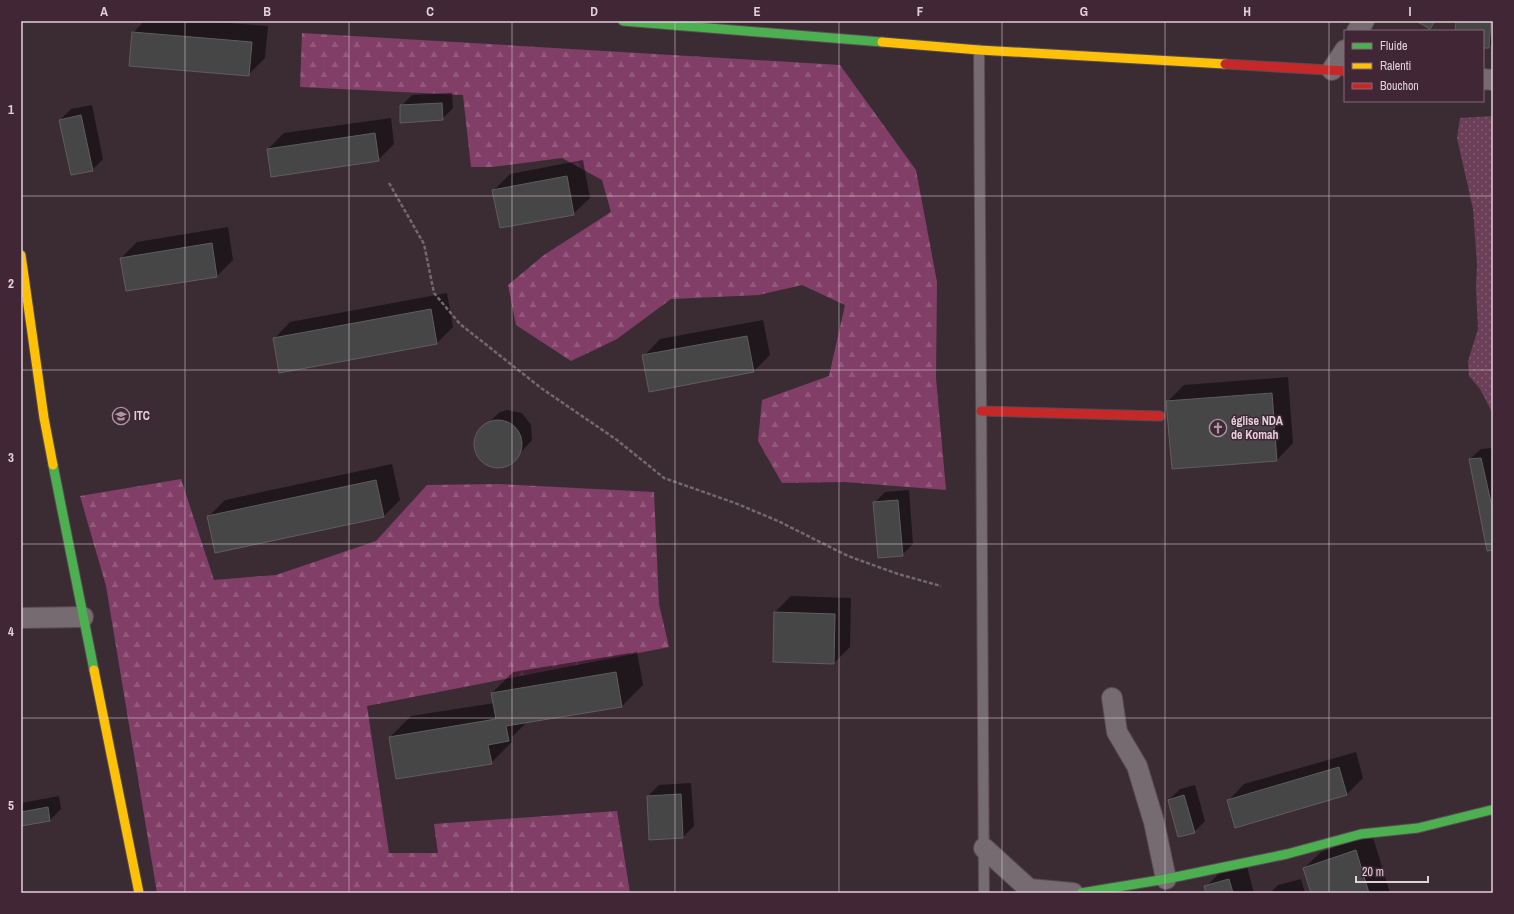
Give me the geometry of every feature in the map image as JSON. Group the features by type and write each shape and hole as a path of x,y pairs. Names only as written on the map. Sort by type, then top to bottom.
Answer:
{"street":[{"path":"623,21 979,50 1338,71 1344,53"},
{"path":"1358,30 1364,21"},
{"path":"21,256 44,418 138,893"},
{"path":"981,411 1160,416"},
{"path":"21,618 83,617"},
{"path":"1112,698 1117,732 1137,766 1150,808 1166,879"},
{"path":"1081,893 1166,879 1287,854 1361,834 1418,828 1491,810"},
{"path":"984,848 1029,889 1073,893"}],"lane":[{"path":"979,50 984,893"}],"path":[{"path":"389,183 424,244 434,293 460,324 541,388 617,440 664,478 734,503 778,521 848,556 898,574 941,586"}],"shaded area":[{"path":"1493,116 1493,414 1480,389 1469,376 1468,361 1478,329 1476,287 1477,264 1473,209 1457,138 1460,118"}],"green space":[{"path":"302,33 840,65 916,170 937,282 936,378 946,490 845,482 782,483 758,441 762,400 829,376 845,305 802,285 759,295 671,299 617,339 571,361 516,325 508,285 544,255 611,212 602,180 562,158 492,167 471,167 463,95 300,87"},
{"path":"181,479 214,580 276,575 376,541 427,485 498,484 654,492 659,604 669,647 367,706 389,853 438,853 434,824 617,811 630,893 157,893 106,586 80,496"}],"building":[{"path":"1416,21 1435,21 1430,29"},
{"path":"1456,21 1491,21 1489,48 1484,48 1484,30 1455,30"},
{"path":"132,32 252,42 249,76 129,66"},
{"path":"442,103 443,120 400,123 400,105"},
{"path":"81,115 93,171 71,175 59,120"},
{"path":"375,133 379,161 271,177 267,149"},
{"path":"567,176 574,215 500,228 492,190"},
{"path":"212,243 217,277 126,291 120,258"},
{"path":"431,309 437,344 279,373 273,338"},
{"path":"747,336 754,372 649,392 642,355"},
{"path":"1272,393 1277,461 1172,469 1166,401"},
{"path":"493,420 503,420 515,427 522,439 522,449 515,461 503,468 493,468 485,464 478,457 474,449 474,439 478,431 485,424"},
{"path":"1481,458 1493,511 1493,550 1487,551 1469,459"},
{"path":"376,480 384,517 215,553 207,516"},
{"path":"898,500 903,556 878,558 873,502"},
{"path":"774,612 835,614 834,664 773,662"},
{"path":"616,672 622,707 506,726 509,741 488,745 492,764 396,779 389,737 496,719 491,693"},
{"path":"1339,767 1347,795 1235,828 1227,800"},
{"path":"681,794 683,838 649,840 647,796"},
{"path":"1184,795 1195,833 1178,837 1168,800"},
{"path":"48,807 50,821 21,826 21,812"},
{"path":"1356,850 1369,893 1311,893 1303,868"},
{"path":"1229,879 1233,893 1206,893 1204,886"}],"traffic: fast":[{"path":"623,21 882,42"},
{"path":"53,465 94,670"},
{"path":"1081,893 1166,879 1287,854 1361,834 1418,828 1491,810"}],"traffic: slow":[{"path":"882,42 979,50 1225,64"},
{"path":"21,255 44,418 53,465"},
{"path":"94,670 139,893"}],"traffic: jam":[{"path":"1225,64 1344,71"},
{"path":"981,411 1160,416"}],"place":[{"name":"ITC","path":"121,416"},
{"name":"église NDA de Komah","path":"1218,428"}]}
